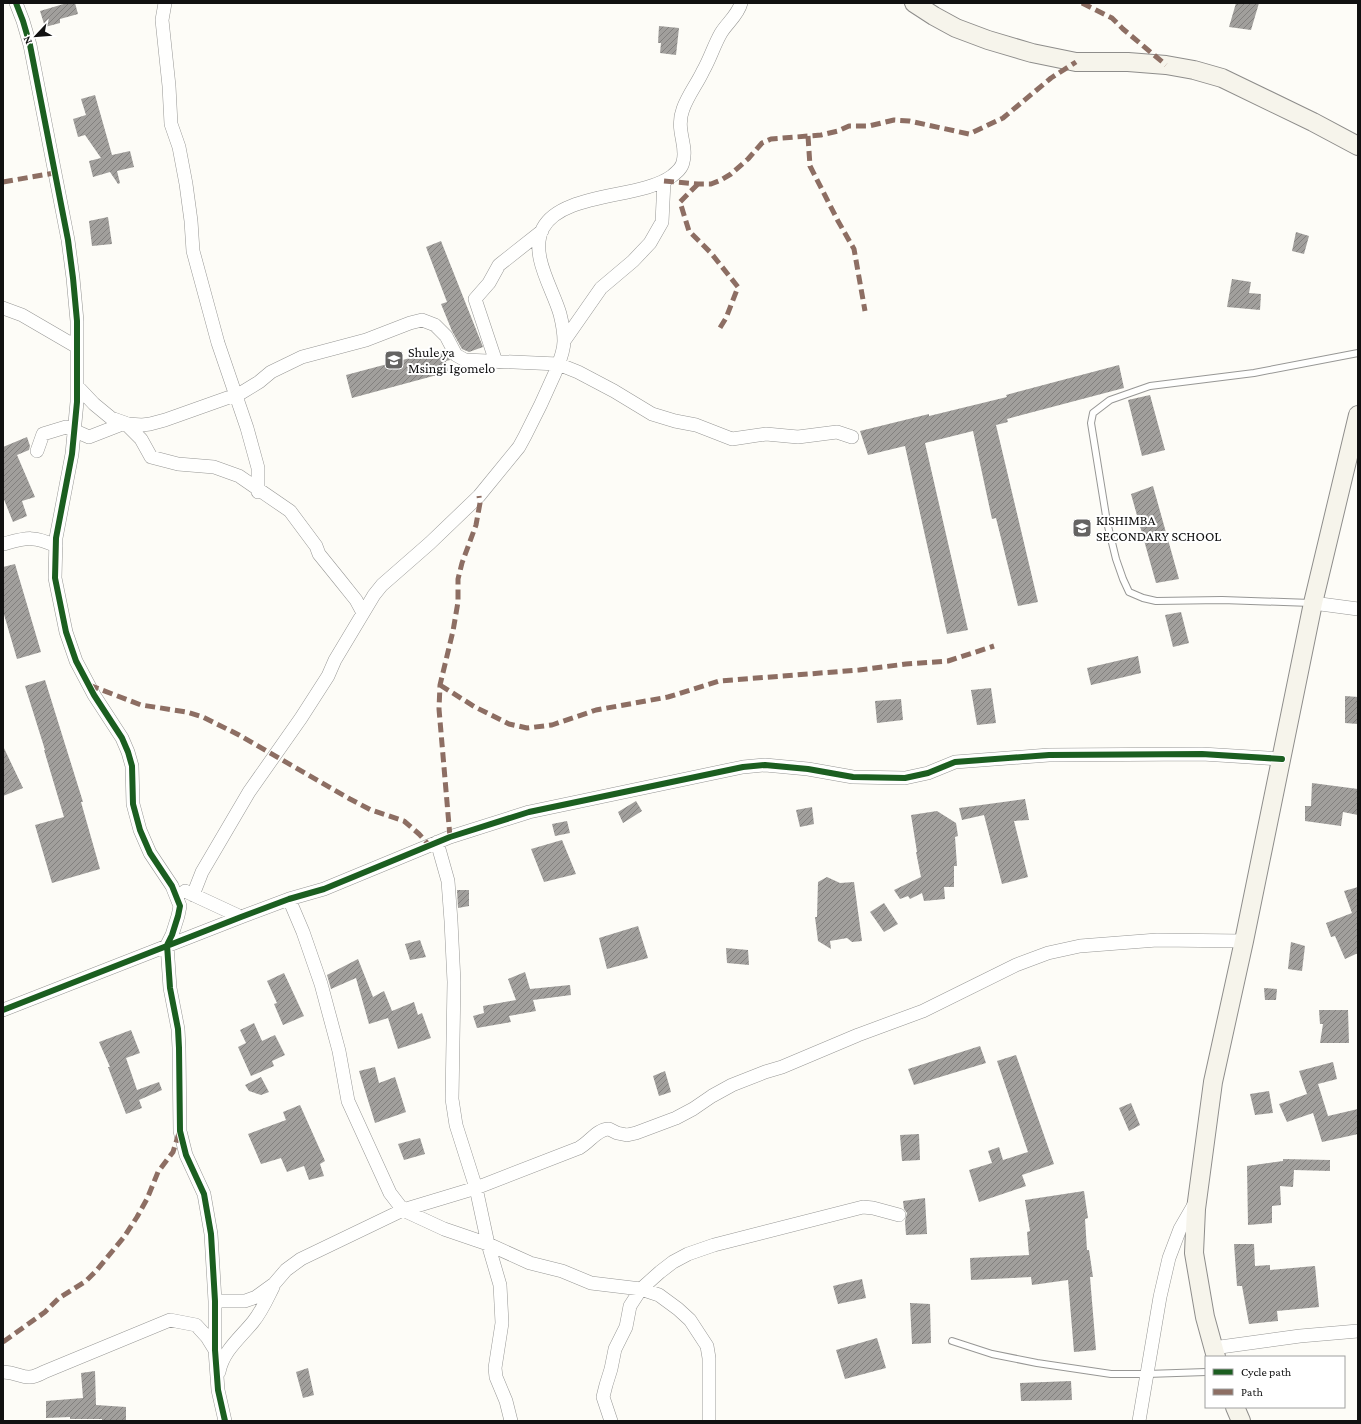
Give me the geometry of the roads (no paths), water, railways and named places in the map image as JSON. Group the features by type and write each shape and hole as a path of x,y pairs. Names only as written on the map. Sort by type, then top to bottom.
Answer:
{"street":[{"path":"16,3 30,45 68,240 77,321 78,386 72,454 65,486 56,546 55,578 58,599 73,654 91,690 122,738 128,752 132,766 133,804 140,830 150,853 172,886 180,906 172,935 167,945 170,988 178,1029 180,1131 186,1155 204,1194 211,1234 215,1301 217,1380 225,1421"},
{"path":"165,3 162,20 169,86 171,124 179,147 186,184 193,251 218,343 237,395 258,468 258,490"},
{"path":"193,895 202,872 249,792 301,718 328,676 335,660 362,612 382,585 430,543 479,496 519,447 536,416 558,364 564,341 560,316 542,267 539,248 542,231 546,223 554,216 573,206 664,181 680,170 683,163 680,119 687,99 701,76 722,32 737,12 740,3"},
{"path":"914,3 956,28 988,40 1032,53 1076,62 1128,62 1166,66 1194,70 1222,78 1306,118 1358,146"},
{"path":"564,341 601,288 650,243 662,222 664,181"},
{"path":"496,362 478,310 476,299 500,265 542,231"},
{"path":"3,308 22,315 77,347"},
{"path":"78,386 103,412 111,418 128,424 150,424 237,395 259,382 271,372 302,357 366,340 422,320 435,325 446,336 456,355 465,360 558,364 578,372 614,391 652,414 675,421 696,425 732,439 766,434 798,437 837,432 852,436"},
{"path":"1358,415 1312,603 1282,759 1213,1082 1197,1200 1194,1253 1205,1317 1215,1352 1300,1336 1358,1331"},
{"path":"37,451 42,434 66,427 89,437 125,423"},
{"path":"125,423 141,439 152,457 178,464 214,467 239,476 290,511 316,546 319,554 356,600 362,612"},
{"path":"3,544 30,538 38,538 56,546"},
{"path":"1312,603 1358,608"},
{"path":"3,1010 241,917 324,889 438,842 529,812 698,776 750,766 765,765 808,769 853,777 906,778 928,773 955,762 1049,755 1202,754 1282,759"},
{"path":"438,842 448,881 451,922 454,982 452,1099 456,1125 476,1188 488,1244 500,1285 502,1323 495,1368 496,1378 506,1401 511,1421"},
{"path":"172,886 241,917"},
{"path":"289,900 303,932 321,984 338,1051 348,1101 390,1193 403,1210 444,1229 488,1244 530,1263 562,1271 591,1283 641,1289 659,1295 690,1320 708,1350 709,1421"},
{"path":"215,1301 249,1300 256,1297 274,1284 286,1270 301,1259 403,1210 476,1188 579,1148 589,1142 600,1130 609,1129 617,1133 627,1135 676,1118 732,1085 782,1067 858,1035 924,1011 1016,965 1048,953 1080,946 1157,940 1244,941"},
{"path":"1139,1421 1160,1297 1169,1258 1180,1229 1197,1200"},
{"path":"611,1421 603,1396 612,1369 615,1348 626,1327 630,1306 641,1289 673,1262 688,1254 714,1245 863,1207 899,1215"},
{"path":"217,1380 220,1366 231,1345 253,1322 261,1311 274,1284"},
{"path":"3,1372 14,1372 24,1377 34,1377 170,1320 196,1325 216,1350"},
{"path":"1235,1408 1241,1421"}],"lane":[{"path":"1312,603 1222,600 1156,601 1143,598 1129,592 1116,559 1106,522 1091,423 1093,413 1110,400 1150,386 1254,373 1358,353"},
{"path":"952,1342 992,1354 1037,1363 1111,1374 1205,1372"}],"place":[{"name":"Shule ya Msingi Igomelo","path":"394,360"},
{"name":"KISHIMBA SECONDARY SCHOOL","path":"1082,528"}]}
